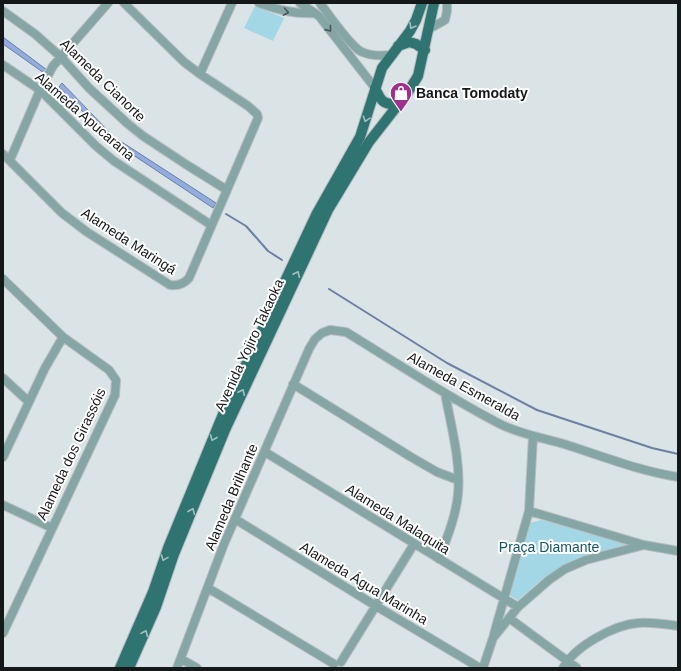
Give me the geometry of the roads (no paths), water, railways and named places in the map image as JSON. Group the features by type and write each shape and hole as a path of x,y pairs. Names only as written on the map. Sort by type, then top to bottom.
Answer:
{"main road":[{"name":"Avenida Yojiro Takaoka","path":"120,668 153,592 168,548 226,406 316,215 360,137 382,68 416,20 422,3"},
{"name":"Avenida Yojiro Takaoka","path":"129,668 156,607 174,554 225,430 324,216 369,142 415,82 421,68 434,3"},
{"path":"398,46 408,42 416,44 425,50"},
{"path":"375,88 379,97 384,103 392,105 398,104"}],"street":[{"path":"10,160 40,90 53,66 78,40 108,3"},
{"path":"124,3 184,62 200,74 232,3"},
{"path":"259,3 282,11 302,14 315,13"},
{"path":"320,3 350,41 360,51 373,55 391,56"},
{"path":"429,29 445,20 447,3"},
{"path":"304,4 315,13 375,88"},
{"name":"Alameda Cianorte","path":"3,11 35,34 61,57 89,88 143,136 227,190"},
{"name":"Alameda Apucarana","path":"3,65 40,90 96,146 114,161 211,225"},
{"name":"Alameda Maringá","path":"3,154 62,213 87,232 170,285 183,284 189,278 258,121 257,114 248,106 200,74"},
{"name":"Alameda dos Girassóis","path":"3,279 64,336 109,370 116,380 115,395 3,633"},
{"name":"Alameda Esmeralda","path":"315,339 322,333 330,330 346,332 445,393 501,425 658,473 678,477"},
{"path":"3,457 45,368 64,336"},
{"name":"Alameda Brilhante","path":"177,668 235,519 293,384 315,339"},
{"path":"3,378 29,402"},
{"path":"293,384 411,457 437,472 458,480"},
{"path":"439,559 456,507 458,480 457,462 445,393"},
{"path":"482,668 493,638 529,511 533,436"},
{"name":"Alameda Malaquita","path":"265,452 518,607"},
{"path":"3,505 52,528"},
{"path":"529,511 644,545 678,551"},
{"name":"Alameda Água Marinha","path":"235,519 376,606 482,668"},
{"path":"208,588 338,666 414,544"},
{"path":"493,638 518,607 549,580 565,569 586,560 644,545"},
{"path":"509,618 565,664 577,668"},
{"path":"565,664 590,642 601,635 620,628 636,623 658,623 678,626"},
{"path":"181,658 197,668"}],"waterway":[{"path":"226,214 246,226 268,251 282,260"},
{"path":"329,289 447,363 537,410 652,448 678,454"}],"place":[{"name":"Banca Tomodaty","path":"401,112"}],"park label":[{"name":"Praça Diamante","path":"549,547"}]}
